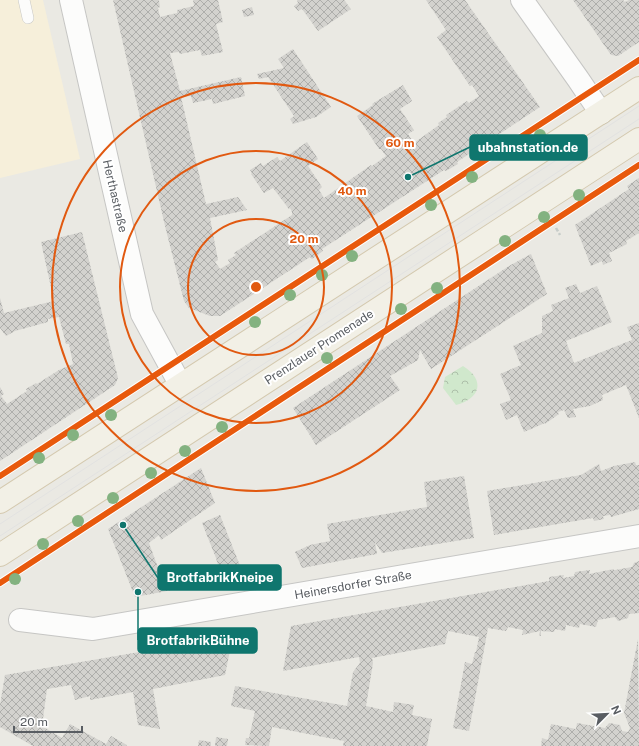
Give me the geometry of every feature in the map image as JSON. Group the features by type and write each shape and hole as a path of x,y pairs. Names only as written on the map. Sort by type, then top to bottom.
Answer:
{"main road":[{"path":"0,502 639,88"},
{"name":"Prenzlauer Promenade","path":"0,555 639,139"}],"street":[{"name":"Herthastraße","path":"71,0 142,314 180,384"},
{"path":"522,0 601,113"},
{"name":"Heinersdorfer Straße","path":"20,620 93,629 639,536"}],"lane":[{"path":"24,0 28,18"}],"path":[{"path":"556,228 560,235"}],"shaded area":[{"path":"0,0 43,0 80,159 0,178"}],"green space":[{"path":"463,366 475,377 477,388 475,394 464,402 456,405 443,388 445,377"}],"building":[{"path":"113,0 159,0 160,7 158,8 160,17 177,13 177,10 194,6 193,0 218,0 223,22 216,24 223,52 202,56 200,50 180,54 179,52 170,53 180,91 241,77 245,96 213,104 212,99 193,103 191,96 181,97 206,204 238,197 247,210 210,218 218,260 215,262 220,269 230,263 228,260 236,255 234,253 292,215 290,208 289,209 273,188 264,193 251,174 252,173 250,170 261,163 263,166 277,157 280,161 307,142 318,159 308,166 322,187 319,190 324,198 386,156 381,149 379,149 357,116 373,105 372,104 403,85 412,101 400,109 414,130 408,134 414,143 439,125 438,123 447,117 446,115 467,101 469,103 479,96 472,85 470,86 437,37 446,30 426,0 465,0 540,107 457,162 458,164 446,171 444,170 322,249 323,251 312,259 310,257 220,316 210,316 189,308 184,301 165,226"},
{"path":"297,0 344,0 351,9 318,31 302,9 298,11 294,6 298,3"},
{"path":"573,0 623,0 625,2 629,0 639,0 639,42 618,56 611,55"},
{"path":"252,7 254,15 244,17 242,10"},
{"path":"293,49 331,107 316,117 293,124 290,119 294,116 268,77 259,79 257,74 284,68 278,59"},
{"path":"639,178 639,233 626,241 627,244 609,253 612,261 603,265 602,261 591,266 575,225 629,189 627,186"},
{"path":"82,232 118,378 115,385 0,461 0,387 4,394 1,396 7,404 27,391 26,389 59,370 73,364 69,344 66,344 59,317 48,319 48,322 15,331 6,336 0,328 0,298 4,313 54,301 41,242"},
{"path":"531,254 547,294 431,369 420,350 418,360 390,376 400,390 316,445 293,408 509,266"},
{"path":"576,284 580,293 597,286 612,322 566,341 574,363 632,340 627,327 639,323 639,418 626,385 602,395 603,400 590,406 573,409 576,417 568,418 564,410 558,412 559,414 545,424 524,432 517,415 506,420 500,404 511,400 500,374 521,365 513,346 542,333 542,316 553,311 551,305 569,298 565,288"},
{"path":"635,462 636,465 639,465 639,509 611,517 610,515 603,516 604,519 594,521 593,518 494,535 487,491 581,475 599,464 601,471 614,466"},
{"path":"201,468 215,503 161,540 159,535 149,543 160,573 196,568 199,585 135,597 108,529"},
{"path":"464,476 474,538 382,553 375,542 377,554 302,568 295,552 310,545 330,541 327,524 427,507 424,482"},
{"path":"220,515 245,578 223,582 216,558 202,523"},
{"path":"639,561 639,613 629,614 628,618 618,621 615,617 598,620 596,627 580,624 579,628 566,625 565,631 555,629 554,632 541,631 541,636 539,635 540,631 522,635 523,630 508,627 506,631 488,628 469,731 453,728 465,662 472,664 479,637 448,631 445,644 372,658 373,663 366,706 393,712 394,702 414,705 412,715 432,719 427,746 343,746 344,741 272,727 269,746 245,745 246,738 249,738 255,711 231,706 235,686 347,706 353,672 360,663 359,657 283,671 291,626 549,581 549,577 564,575 563,578 574,576 575,572 590,570 589,574 632,567 634,563"},
{"path":"233,636 225,675 153,689 160,729 138,725 133,692 90,700 90,696 75,700 71,685 47,689 42,726 62,738 70,724 106,744 111,736 127,745 126,746 33,746 0,727 0,705 5,675"},
{"path":"638,639 639,746 541,746 542,738 548,740 551,724 576,729 577,723 605,728 609,723 620,725 622,731 628,732 630,728 624,713"},
{"path":"216,737 228,739 227,746 215,746"},
{"path":"199,740 211,742 211,746 198,746"}],"tram line":[{"path":"0,524 639,106"},
{"path":"0,536 639,119"}],"cycle path":[{"path":"0,476 639,60"},
{"path":"0,583 639,165"}],"place":[{"name":"ubahnstation.de","path":"408,177"},
{"name":"BrotfabrikKneipe","path":"123,525"},
{"name":"BrotfabrikBühne","path":"138,592"}]}
